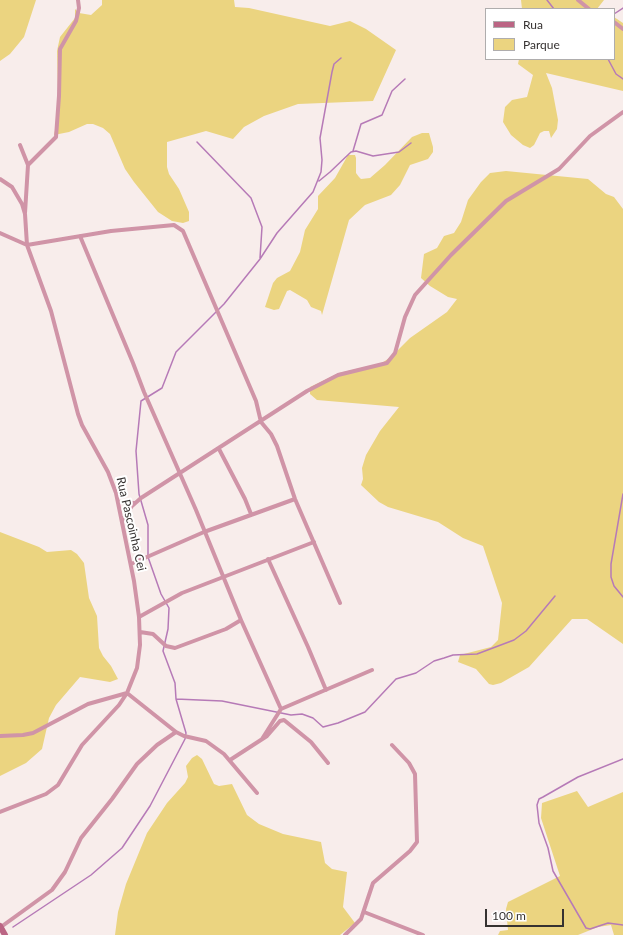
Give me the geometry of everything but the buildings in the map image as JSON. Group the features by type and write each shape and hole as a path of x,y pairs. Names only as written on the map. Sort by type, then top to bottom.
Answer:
{"street":[{"path":"28,165 56,137 60,49 76,21 79,8 78,0"},
{"path":"578,0 588,8"},
{"path":"615,23 623,29"},
{"path":"122,522 135,503 307,391 338,375 387,363 395,353 405,317 415,295 451,255 506,201 559,169 594,132 623,112"},
{"path":"20,145 28,165 25,214"},
{"name":"Rua Pascoinha Cei","path":"0,179 15,191 25,214 27,245 49,305 80,420 108,472 118,502 131,564 140,632 139,656 133,681 127,693 119,705 82,745 58,785 46,794 0,812"},
{"path":"0,233 27,245 111,231 171,225 178,226 183,231 256,401 261,422 274,439 295,499 340,603"},
{"path":"80,236 179,475 196,510 241,620 281,709"},
{"path":"219,449 245,499 251,514"},
{"path":"131,564 204,532 295,499"},
{"path":"118,502 135,503"},
{"path":"139,617 171,599 223,576 314,542"},
{"path":"268,559 326,690"},
{"path":"140,632 153,634 166,646 175,648 226,629 241,620"},
{"path":"261,741 281,709 372,670"},
{"path":"0,736 16,736 33,733 88,704 127,693 176,732 184,736 206,741 224,754 257,793"},
{"path":"230,760 272,733 280,721 284,720 311,742 328,763"},
{"path":"5,935 0,926 52,890 65,872 81,838 112,800 137,764 157,745 176,732"},
{"path":"345,935 358,925 364,912 373,883 410,851 416,842 415,774 409,763 392,745"},
{"path":"364,912 423,935"}],"green space":[{"path":"0,0 36,0 24,37 10,54 0,61"},
{"path":"102,0 234,0 235,7 249,8 330,26 350,21 366,29 396,50 373,101 298,104 264,116 244,127 233,139 206,131 167,142 167,167 169,174 179,189 189,212 189,221 183,223 172,221 158,212 125,169 110,134 103,128 93,124 87,124 69,132 54,135 58,95 57,51 60,37 75,18 75,9 79,13 91,15 102,5"},
{"path":"521,0 604,0 598,8 522,8"},
{"path":"615,18 623,23 623,91 546,73 552,88 558,120 557,129 551,138 549,131 540,133 534,145 530,148 523,145 511,135 503,122 505,107 512,100 527,97 533,75 518,64 519,60 615,60"},
{"path":"422,133 429,133 433,147 433,152 428,159 410,165 400,185 391,195 365,205 349,220 322,315 321,311 311,307 307,300 290,290 287,291 279,309 274,310 265,307 273,283 277,278 290,271 300,252 305,230 318,209 318,196 335,178 348,155 355,155 356,173 359,177 361,179 370,178 412,137"},
{"path":"506,171 588,179 606,194 614,197 623,209 623,644 587,619 572,619 529,667 501,683 493,685 489,684 476,669 458,662 460,655 491,647 498,640 502,603 483,546 463,538 438,522 388,507 379,502 361,485 363,479 362,468 366,455 380,431 399,407 317,400 310,394 310,387 339,373 382,363 392,356 410,338 447,312 457,299 448,297 430,286 421,278 424,254 437,248 444,236 454,233 461,222 468,200 481,182 490,173"},
{"path":"0,532 39,547 47,552 71,550 77,554 84,563 89,598 97,616 99,648 118,679 110,682 80,677 56,705 49,718 42,749 26,763 0,776"},
{"path":"197,755 202,759 214,784 219,786 232,784 247,815 259,824 283,834 321,842 325,863 332,869 347,872 343,907 355,923 340,935 115,935 118,912 126,884 147,833 167,803 185,783 188,777 186,766 192,758"},
{"path":"577,791 588,807 623,792 623,935 614,935 611,925 598,927 578,935 498,935 500,931 508,930 506,909 508,902 560,876 541,818 542,803"}],"waterway":[{"path":"547,0 553,8"},
{"path":"615,13 623,8"},
{"path":"13,927 91,875 122,848 150,806 185,739 186,733 176,699 175,683 163,651 168,629 169,608 161,594 148,557 148,525 139,494 136,451 141,401 162,388 176,352 224,304 260,259 277,233 313,192 321,172 322,160 320,138 332,72 334,64 341,58"},
{"path":"609,60 616,74 623,79"},
{"path":"353,151 361,124 382,115 392,91 405,79"},
{"path":"197,142 251,198 262,227 260,258"},
{"path":"319,181 351,152 356,151 373,156 399,152 411,143"},
{"path":"623,494 611,564 611,577 614,586 623,597"},
{"path":"176,699 222,701 291,715 302,714 313,718 323,727 338,723 365,712 396,679 416,673 434,661 453,655 477,654 514,640 526,631 555,596"},
{"path":"623,759 578,777 539,799 537,805 539,823 548,848 553,871 586,928 590,929 608,923 623,925"}]}
